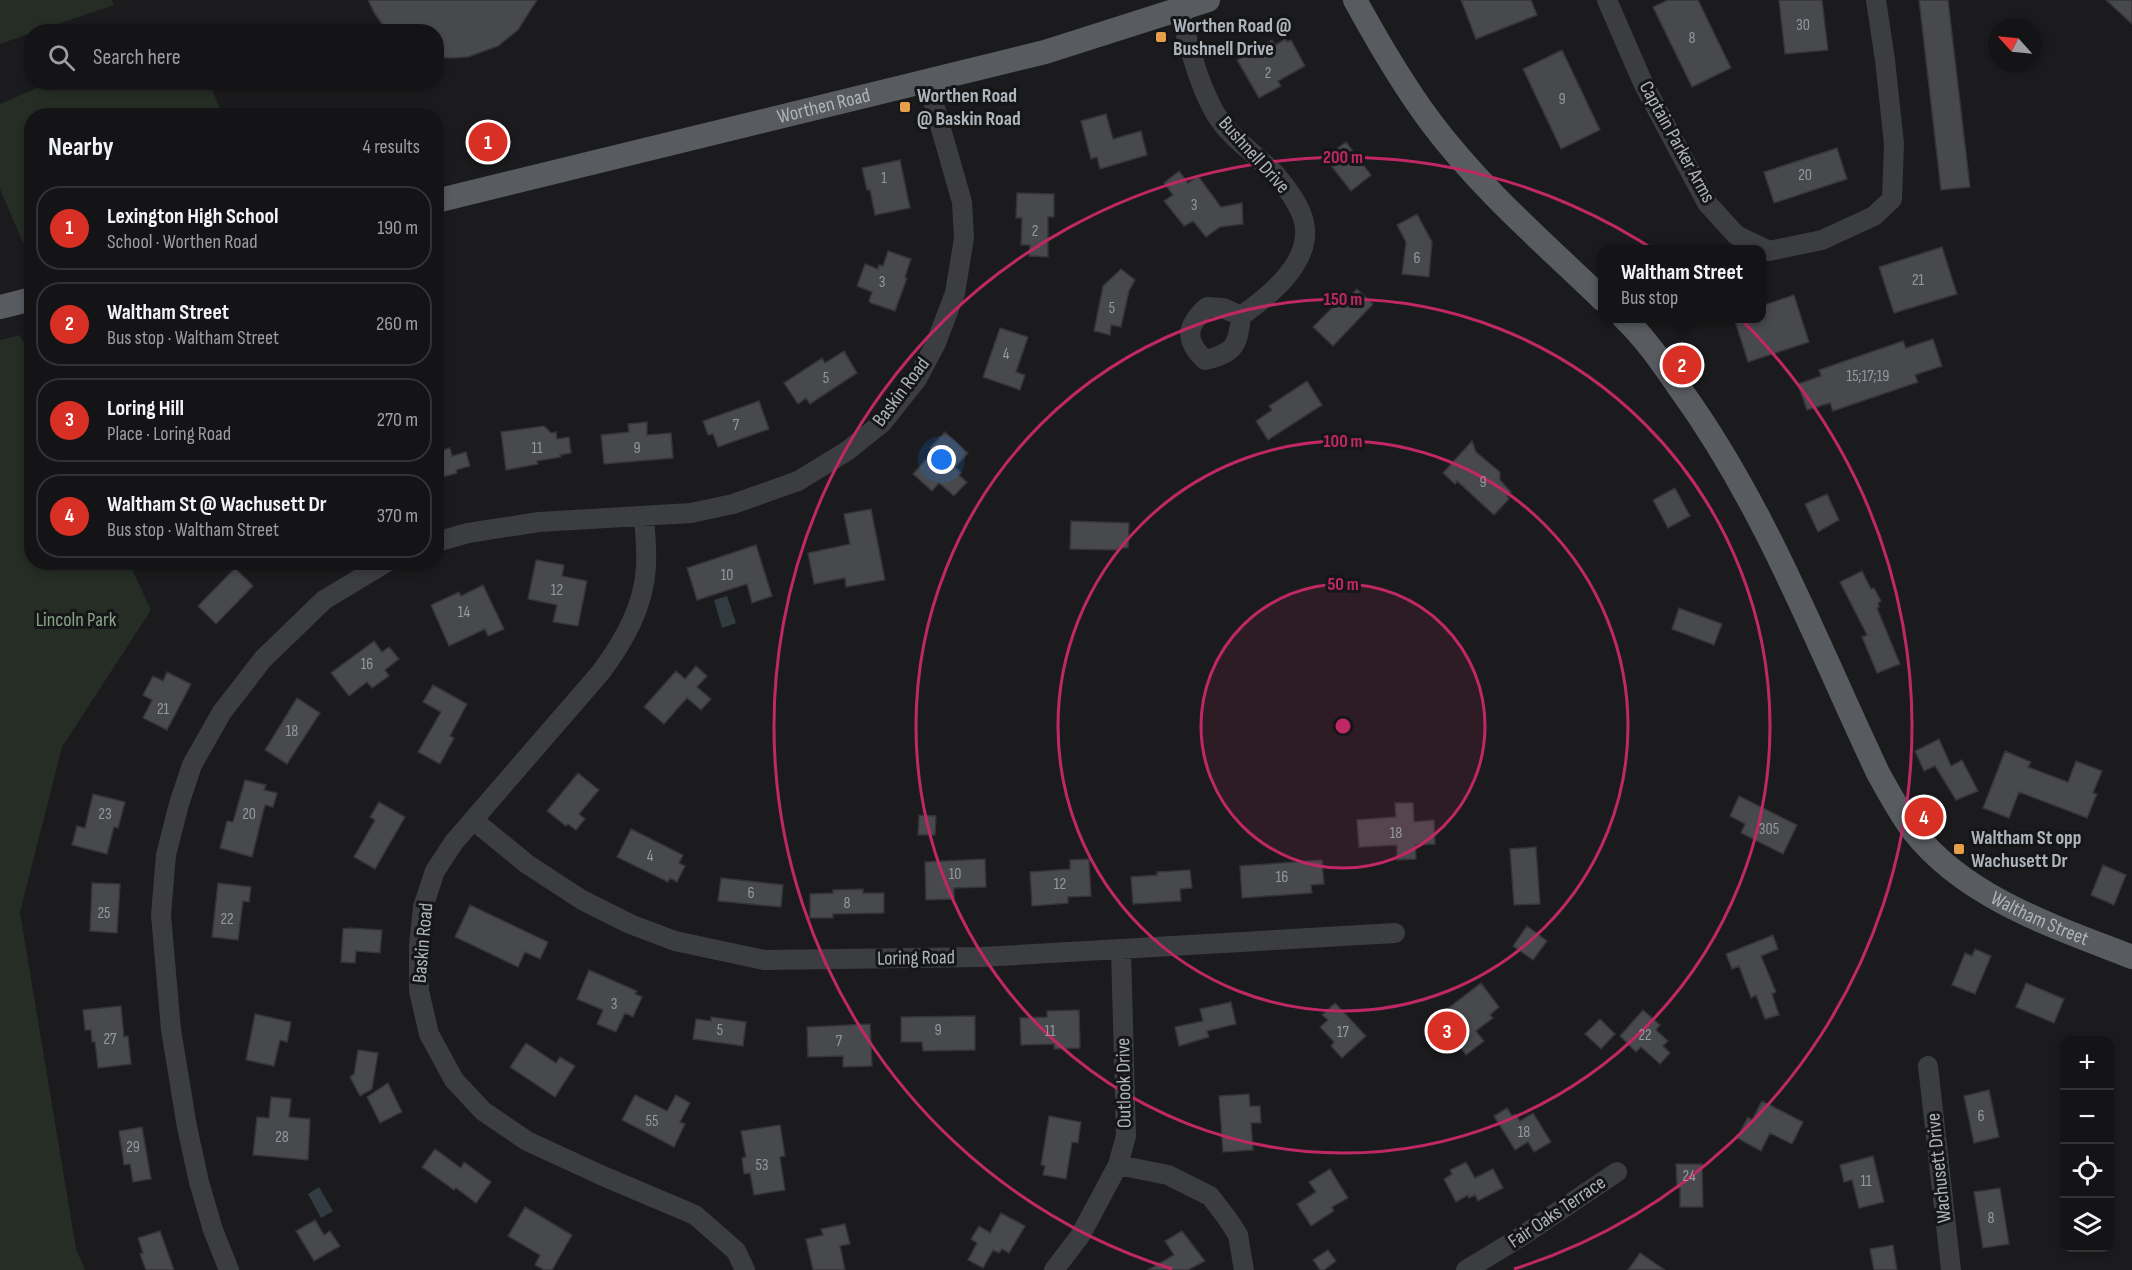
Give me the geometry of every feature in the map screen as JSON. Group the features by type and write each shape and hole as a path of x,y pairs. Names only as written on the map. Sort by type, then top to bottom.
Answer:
{"main road":[{"name":"Worthen Road","path":"444,199 1045,52 1209,0"},
{"path":"1355,0 1394,69 1431,122 1498,200 1598,294"},
{"path":"0,308 24,301"},
{"name":"Waltham Street","path":"1629,323 1639,333 1705,424 1754,508 1878,773 1892,800 1914,831 1952,868 1995,898 2044,922 2132,957"}],"street":[{"name":"Captain Parker Arms","path":"1607,0 1643,83 1707,202 1736,235 1757,245"},
{"name":"Captain Parker Arms","path":"1766,250 1769,251 1822,240 1874,216 1892,199 1894,144 1876,0"},
{"name":"Bushnell Drive","path":"1179,9 1198,76 1216,114 1239,143 1275,174 1294,200 1304,223 1303,249 1289,273 1259,303 1241,316"},
{"name":"Baskin Road","path":"444,540 468,533 538,522 691,513 732,504 798,481 847,452 882,423 917,379 936,343 952,302 964,238 962,202 927,81"},
{"name":"Baskin Road","path":"645,516 646,568 635,615 619,647 601,672 454,842 435,871 423,907 418,991 429,1034 454,1080 483,1111 527,1140 592,1171 695,1215 736,1251 745,1270"},
{"path":"229,1270 213,1230 200,1182 187,1127 171,1030 161,915 166,855 192,765 222,712 263,658 324,600 374,570"},
{"name":"Loring Road","path":"473,820 527,864 582,900 630,924 675,941 764,960 982,957 1395,933"},
{"name":"Outlook Drive","path":"1054,1270 1080,1236 1118,1165 1126,1136 1121,950"},
{"name":"Wachusett Drive","path":"1928,1066 1951,1270"},
{"path":"1118,1165 1168,1175 1209,1196 1238,1235 1244,1270"},
{"name":"Fair Oaks Terrace","path":"1466,1270 1522,1236 1617,1172"}],"green space":[{"path":"0,0 112,0 114,5 58,24 24,24 24,35 0,44"},
{"path":"32,90 212,90 220,108 24,108 23,243 0,189 0,104"},
{"name":"Lincoln Park","path":"20,335 24,344 24,570 132,570 151,610 62,747 20,912 76,1249 85,1270 0,1270 0,340"}],"shaded area":[{"path":"727,596 736,623 722,628 714,600"},
{"path":"319,1187 333,1211 321,1218 308,1194"}],"building":[{"path":"368,0 537,0 518,30 498,46 468,57 444,58 444,24 382,24"},
{"path":"1461,0 1531,0 1537,15 1476,39"},
{"path":"1668,0 1698,0 1731,68 1692,87 1653,7"},
{"path":"1779,0 1822,0 1828,50 1785,54"},
{"path":"1919,0 1948,0 1970,187 1941,190"},
{"path":"2106,0 2132,0 2132,24"},
{"path":"1286,39 1287,42 1291,40 1305,66 1278,81 1281,86 1259,98 1237,60 1272,40 1275,45"},
{"path":"1562,50 1600,130 1561,149 1523,69"},
{"path":"1106,114 1113,139 1141,131 1147,155 1100,169 1097,157 1091,159 1081,121"},
{"path":"1346,142 1371,175 1351,191 1332,167 1337,164 1330,154"},
{"path":"1837,148 1847,179 1774,203 1764,172"},
{"path":"900,160 910,208 875,215 870,190 867,190 862,168"},
{"path":"1179,171 1188,183 1198,176 1221,207 1242,203 1243,224 1220,227 1206,237 1193,221 1184,226 1164,201 1173,195 1164,183"},
{"path":"1017,193 1054,194 1054,217 1048,217 1048,257 1029,256 1030,245 1021,245 1022,218 1016,218"},
{"path":"1417,214 1432,242 1429,277 1402,274 1406,242 1397,225"},
{"path":"1942,247 1957,294 1894,313 1879,267"},
{"path":"888,251 911,259 895,311 871,303 869,301 872,292 857,286 865,264 878,269 879,265 883,266"},
{"path":"1121,269 1135,280 1129,291 1121,327 1111,325 1110,335 1094,331 1103,286"},
{"path":"1357,289 1373,304 1333,346 1313,327 1338,302 1341,305"},
{"path":"1794,295 1809,342 1748,362 1736,323 1766,323 1766,304"},
{"path":"1000,328 1028,337 1016,372 1025,375 1020,390 983,377"},
{"path":"1933,339 1942,366 1915,375 1918,382 1833,411 1830,403 1807,410 1798,384 1821,376 1819,370 1903,341 1906,348"},
{"path":"844,351 857,373 810,404 806,398 798,404 784,383 822,358 825,363"},
{"path":"1307,381 1322,405 1268,440 1256,421 1272,410 1269,406"},
{"path":"759,401 769,429 718,447 713,434 708,435 703,421"},
{"path":"647,422 647,435 671,433 673,458 604,464 601,435 629,432 628,424"},
{"path":"544,426 551,433 556,432 557,439 569,437 571,453 537,461 538,464 506,470 501,432"},
{"path":"945,432 968,453 955,467 961,473 959,475 967,482 954,496 939,483 932,491 913,474 934,451 930,448"},
{"path":"1472,441 1476,452 1500,472 1500,480 1511,492 1507,496 1509,499 1494,515 1457,481 1455,484 1443,473"},
{"path":"450,448 452,456 466,452 470,466 444,477 444,450"},
{"path":"1675,488 1690,516 1668,528 1653,500"},
{"path":"1827,494 1839,520 1818,532 1805,504"},
{"path":"871,509 885,580 846,587 845,578 814,584 808,553 850,544 844,514"},
{"path":"1071,521 1129,523 1128,548 1118,548 1118,550 1070,549"},
{"path":"756,545 772,596 752,603 747,584 697,600 687,568"},
{"path":"536,560 564,565 562,576 587,581 578,626 553,622 557,605 528,599"},
{"path":"233,570 237,570 253,586 216,624 198,606"},
{"path":"1862,571 1871,589 1874,588 1881,601 1877,608 1900,664 1877,673 1862,637 1867,635 1840,582"},
{"path":"483,585 504,629 488,636 485,629 449,646 431,605 459,592 461,596"},
{"path":"1679,608 1722,624 1714,645 1672,629"},
{"path":"374,641 382,652 389,647 399,659 385,670 389,676 372,688 367,682 349,696 331,673"},
{"path":"696,666 707,676 697,687 711,699 701,710 687,698 664,724 644,707 676,671 685,679"},
{"path":"167,672 191,684 167,730 143,718 152,700 143,695 153,676 163,681"},
{"path":"433,685 467,704 450,736 454,738 440,764 418,752 441,712 423,702"},
{"path":"297,698 320,713 287,764 265,750"},
{"path":"1939,739 1951,766 1962,760 1978,791 1956,800 1935,766 1924,771 1915,751"},
{"path":"2005,751 2031,762 2028,767 2068,782 2076,761 2102,771 2093,793 2097,794 2087,818 2019,792 2009,818 1983,808"},
{"path":"578,773 599,790 579,814 585,819 576,830 568,824 566,826 547,811"},
{"path":"245,780 266,785 264,790 277,793 273,807 265,805 252,857 220,848 227,821 233,822"},
{"path":"93,794 125,802 118,828 114,827 107,854 72,845 77,826 85,828"},
{"path":"1739,796 1797,825 1783,854 1741,833 1745,824 1730,816"},
{"path":"379,802 405,817 375,869 354,857 375,820 370,817"},
{"path":"1395,803 1413,803 1414,822 1434,820 1435,844 1415,845 1416,859 1397,860 1397,845 1359,847 1357,820 1396,817"},
{"path":"919,815 936,816 935,835 918,835"},
{"path":"631,829 683,855 679,863 685,866 677,882 670,878 668,882 617,857"},
{"path":"1536,847 1540,904 1514,905 1510,849"},
{"path":"985,859 986,887 954,888 954,899 926,900 925,862"},
{"path":"1089,859 1091,896 1068,897 1068,903 1032,906 1030,872 1070,869 1070,860"},
{"path":"1322,860 1324,884 1311,885 1312,893 1242,898 1240,866"},
{"path":"2103,865 2126,875 2114,905 2091,895"},
{"path":"1190,870 1192,888 1180,889 1181,901 1133,904 1131,877 1157,875 1157,872"},
{"path":"721,878 783,885 781,907 718,901"},
{"path":"92,883 120,884 117,933 90,931"},
{"path":"218,883 251,887 249,902 243,901 238,940 212,937"},
{"path":"863,889 863,893 884,893 884,913 833,914 833,918 810,918 810,894 833,893 833,890"},
{"path":"470,905 548,942 540,959 525,952 518,967 455,937"},
{"path":"1527,926 1547,941 1533,960 1513,946"},
{"path":"343,929 382,930 380,953 356,951 355,963 341,962"},
{"path":"1773,935 1778,949 1761,956 1776,992 1772,994 1779,1015 1765,1019 1756,995 1751,998 1739,966 1732,969 1726,954"},
{"path":"1975,949 1991,956 1975,994 1952,985 1965,953 1972,956"},
{"path":"589,970 637,991 635,994 642,997 633,1017 625,1013 616,1032 597,1024 603,1010 577,999"},
{"path":"1481,983 1499,1007 1490,1015 1493,1018 1476,1031 1484,1041 1466,1055 1457,1043 1446,1052 1425,1026"},
{"path":"2026,983 2064,999 2054,1023 2016,1007"},
{"path":"1231,1002 1236,1024 1207,1031 1209,1037 1179,1046 1175,1027 1203,1021 1200,1009"},
{"path":"1335,1003 1366,1036 1342,1058 1331,1046 1334,1042 1320,1027 1328,1020 1322,1015"},
{"path":"121,1006 124,1037 128,1036 131,1064 98,1068 95,1042 92,1042 91,1030 85,1030 83,1010"},
{"path":"1079,1010 1080,1048 1054,1049 1054,1044 1021,1045 1020,1018 1047,1017 1047,1011"},
{"path":"1643,1010 1660,1025 1656,1030 1668,1041 1663,1046 1670,1053 1660,1064 1641,1047 1636,1052 1620,1036"},
{"path":"255,1014 291,1022 287,1042 280,1040 274,1066 246,1060"},
{"path":"975,1016 975,1050 923,1051 922,1042 901,1042 901,1017"},
{"path":"711,1017 746,1022 743,1046 693,1039 696,1019 711,1021"},
{"path":"1600,1019 1615,1034 1601,1049 1585,1034"},
{"path":"870,1024 872,1066 843,1067 843,1056 808,1057 807,1027"},
{"path":"526,1043 556,1063 560,1057 575,1066 555,1097 510,1067"},
{"path":"358,1050 378,1053 372,1089 360,1096 350,1077 354,1074"},
{"path":"388,1083 402,1112 380,1123 367,1097"},
{"path":"1989,1090 1999,1137 1974,1143 1964,1096"},
{"path":"1249,1094 1250,1106 1260,1106 1261,1123 1251,1123 1253,1150 1223,1152 1219,1096"},
{"path":"635,1095 667,1111 676,1095 690,1103 680,1122 685,1124 674,1147 622,1120"},
{"path":"271,1097 291,1099 289,1117 310,1119 308,1160 253,1155 257,1117 269,1118"},
{"path":"1762,1101 1803,1122 1792,1144 1770,1133 1761,1151 1737,1138 1748,1117 1752,1120"},
{"path":"1507,1108 1512,1116 1515,1114 1520,1121 1533,1113 1551,1142 1534,1152 1528,1142 1515,1150 1494,1116"},
{"path":"1049,1116 1081,1122 1078,1143 1072,1142 1066,1179 1043,1175 1045,1166 1041,1165"},
{"path":"780,1125 785,1156 780,1157 785,1190 754,1195 750,1173 744,1174 742,1158 746,1157 741,1131"},
{"path":"142,1127 151,1179 133,1182 130,1164 124,1165 119,1131"},
{"path":"435,1149 461,1168 464,1162 491,1182 476,1203 422,1167"},
{"path":"1873,1156 1884,1202 1859,1208 1852,1180 1844,1182 1840,1165"},
{"path":"1466,1162 1475,1178 1493,1169 1503,1188 1478,1201 1475,1195 1469,1198 1468,1195 1456,1202 1444,1179 1452,1174 1450,1170"},
{"path":"1676,1164 1702,1164 1703,1207 1680,1207"},
{"path":"1330,1169 1348,1198 1332,1207 1334,1211 1311,1226 1297,1204 1316,1192 1309,1182"},
{"path":"2000,1188 2009,1244 1983,1248 1974,1192"},
{"path":"525,1207 572,1235 552,1270 544,1270 535,1265 540,1255 508,1236"},
{"path":"1001,1213 1025,1226 1009,1253 1002,1249 999,1253 993,1250 983,1268 968,1260 977,1243 971,1239 979,1226 990,1233"},
{"path":"315,1220 324,1235 330,1231 340,1246 314,1261 296,1231"},
{"path":"845,1224 850,1244 840,1246 845,1270 813,1270 806,1239 823,1235 821,1229"},
{"path":"160,1231 174,1270 146,1270 140,1254 143,1253 138,1238"},
{"path":"1182,1231 1205,1261 1188,1270 1148,1270 1174,1255 1165,1241"},
{"path":"1893,1245 1897,1270 1874,1270 1870,1249"},
{"path":"1328,1250 1336,1261 1324,1270 1320,1270 1313,1260"},
{"path":"1640,1253 1665,1270 1628,1270"}],"place":[{"name":"Worthen Road @ Bushnell Drive","path":"1161,37"},
{"name":"Worthen Road @ Baskin Road","path":"905,107"},
{"name":"Lexington High School","path":"488,142"},
{"name":"Waltham Street","path":"1682,365"},
{"name":"Waltham St @ Wachusett Dr","path":"1924,817"},
{"name":"Waltham St opp Wachusett Dr","path":"1959,849"},
{"name":"Loring Hill","path":"1447,1031"}]}
